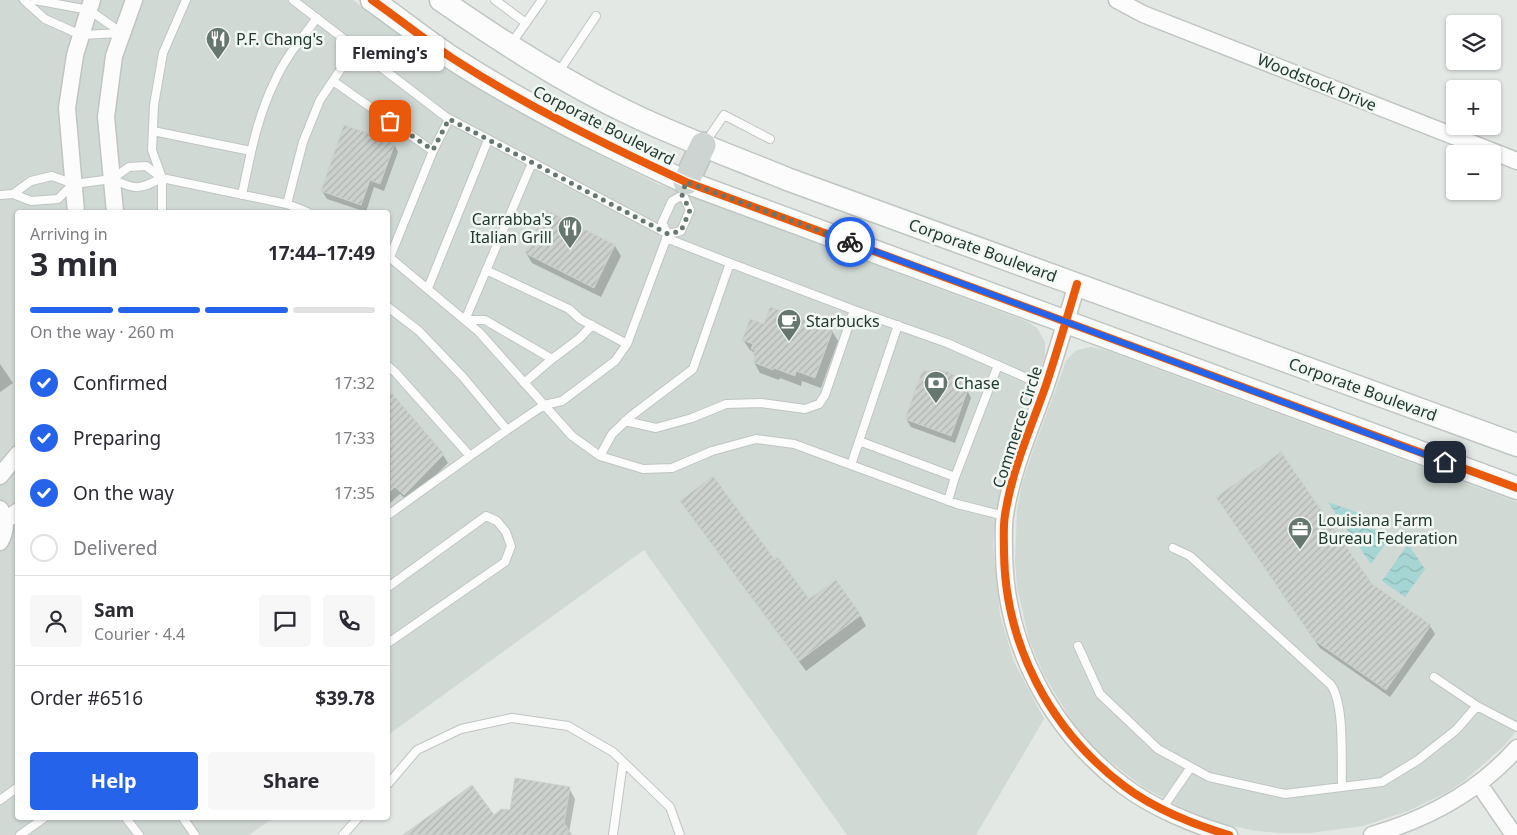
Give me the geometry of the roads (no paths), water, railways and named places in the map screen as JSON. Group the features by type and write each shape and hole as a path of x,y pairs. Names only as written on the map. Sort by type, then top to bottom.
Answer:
{"main road":[{"path":"684,188 704,145"}],"street":[{"path":"115,210 106,117 114,56 134,0"},
{"name":"Corporate Boulevard","path":"372,0 452,58 516,96 684,188 1066,322 1517,488"},
{"name":"Woodstock Drive","path":"1117,0 1143,14 1517,161"},
{"name":"Corporate Boulevard","path":"446,1 510,46 557,74 633,115 704,145 787,179 1517,445"},
{"path":"76,210 67,108 75,55 91,5"},
{"name":"Commerce Circle","path":"1077,284 1046,386 1018,460 1005,516 1006,589 1016,634 1030,673 1048,704 1070,734 1097,763 1124,786 1162,809 1206,828 1230,835"},
{"path":"0,476 15,458"},
{"path":"0,542 8,514"},
{"path":"1372,835 1438,808 1479,784 1517,748"},
{"path":"1479,784 1514,835"}],"lane":[{"path":"24,0 45,20 81,35 122,33"},
{"path":"34,0 91,5 122,33"},
{"path":"162,210 162,178 152,150 154,105 163,53 186,0"},
{"path":"293,0 449,119 667,236 730,263 947,343 1046,386"},
{"path":"495,0 526,23"},
{"path":"510,46 542,0"},
{"path":"557,74 596,16"},
{"path":"242,194 256,130 274,82 292,51 317,18"},
{"path":"287,204 304,142 320,100 355,48"},
{"path":"333,81 433,150"},
{"path":"704,145 724,115 770,139"},
{"path":"390,254 433,150 449,119"},
{"path":"153,131 251,151"},
{"path":"428,288 488,140"},
{"path":"465,320 532,163"},
{"path":"12,194 31,181 52,176 74,184 112,179 129,167 146,166 162,178 287,204 302,210"},
{"path":"112,179 129,188 144,187 162,178"},
{"path":"0,195 12,194 31,201 58,199 74,184"},
{"path":"390,514 544,405 562,402 616,361 627,344 667,236 662,223 672,201 684,188"},
{"path":"667,236 681,231 690,210 684,188"},
{"path":"390,257 479,332 572,436 600,456 643,469 672,468 712,451 756,439 794,444 948,501 1005,516"},
{"path":"600,456 612,434 625,421 693,369 730,263"},
{"path":"486,270 568,309 580,319 627,344"},
{"path":"390,309 419,331 463,377 507,430"},
{"path":"625,421 656,428 692,418 726,404 761,403 806,409 819,404 825,395 854,310"},
{"path":"465,320 485,320 552,359"},
{"path":"524,383 580,338 592,325"},
{"path":"851,465 898,326"},
{"path":"948,501 955,477 998,365"},
{"path":"390,368 470,456"},
{"path":"858,441 955,477"},
{"path":"390,586 486,516 497,521 506,532 511,546 505,562 390,642"},
{"path":"1173,548 1190,556 1331,685 1339,705 1342,786"},
{"path":"1078,646 1100,694 1158,749 1209,777 1285,794 1382,782 1411,764 1456,730 1477,706"},
{"path":"1434,677 1477,706 1517,726"},
{"path":"390,782 417,750 461,729 512,718 568,726 613,752 670,807 680,835"},
{"path":"613,835 623,762"},
{"path":"1162,809 1190,767"},
{"path":"0,800 15,789"},
{"path":"20,835 41,820"},
{"path":"128,820 139,835"},
{"path":"185,820 196,835"},
{"path":"344,835 356,820"}],"water":[{"path":"1328,502 1364,515 1385,544 1371,564"},
{"path":"1408,544 1425,569 1405,597 1382,581"}],"place":[{"name":"P.F. Chang's","path":"218,60"},
{"name":"Fleming's","path":"390,121"},
{"name":"Carrabba's Italian Grill","path":"570,249"},
{"name":"Starbucks","path":"789,342"},
{"name":"Chase","path":"936,404"},
{"name":"Louisiana Farm Bureau Federation","path":"1300,550"}]}
